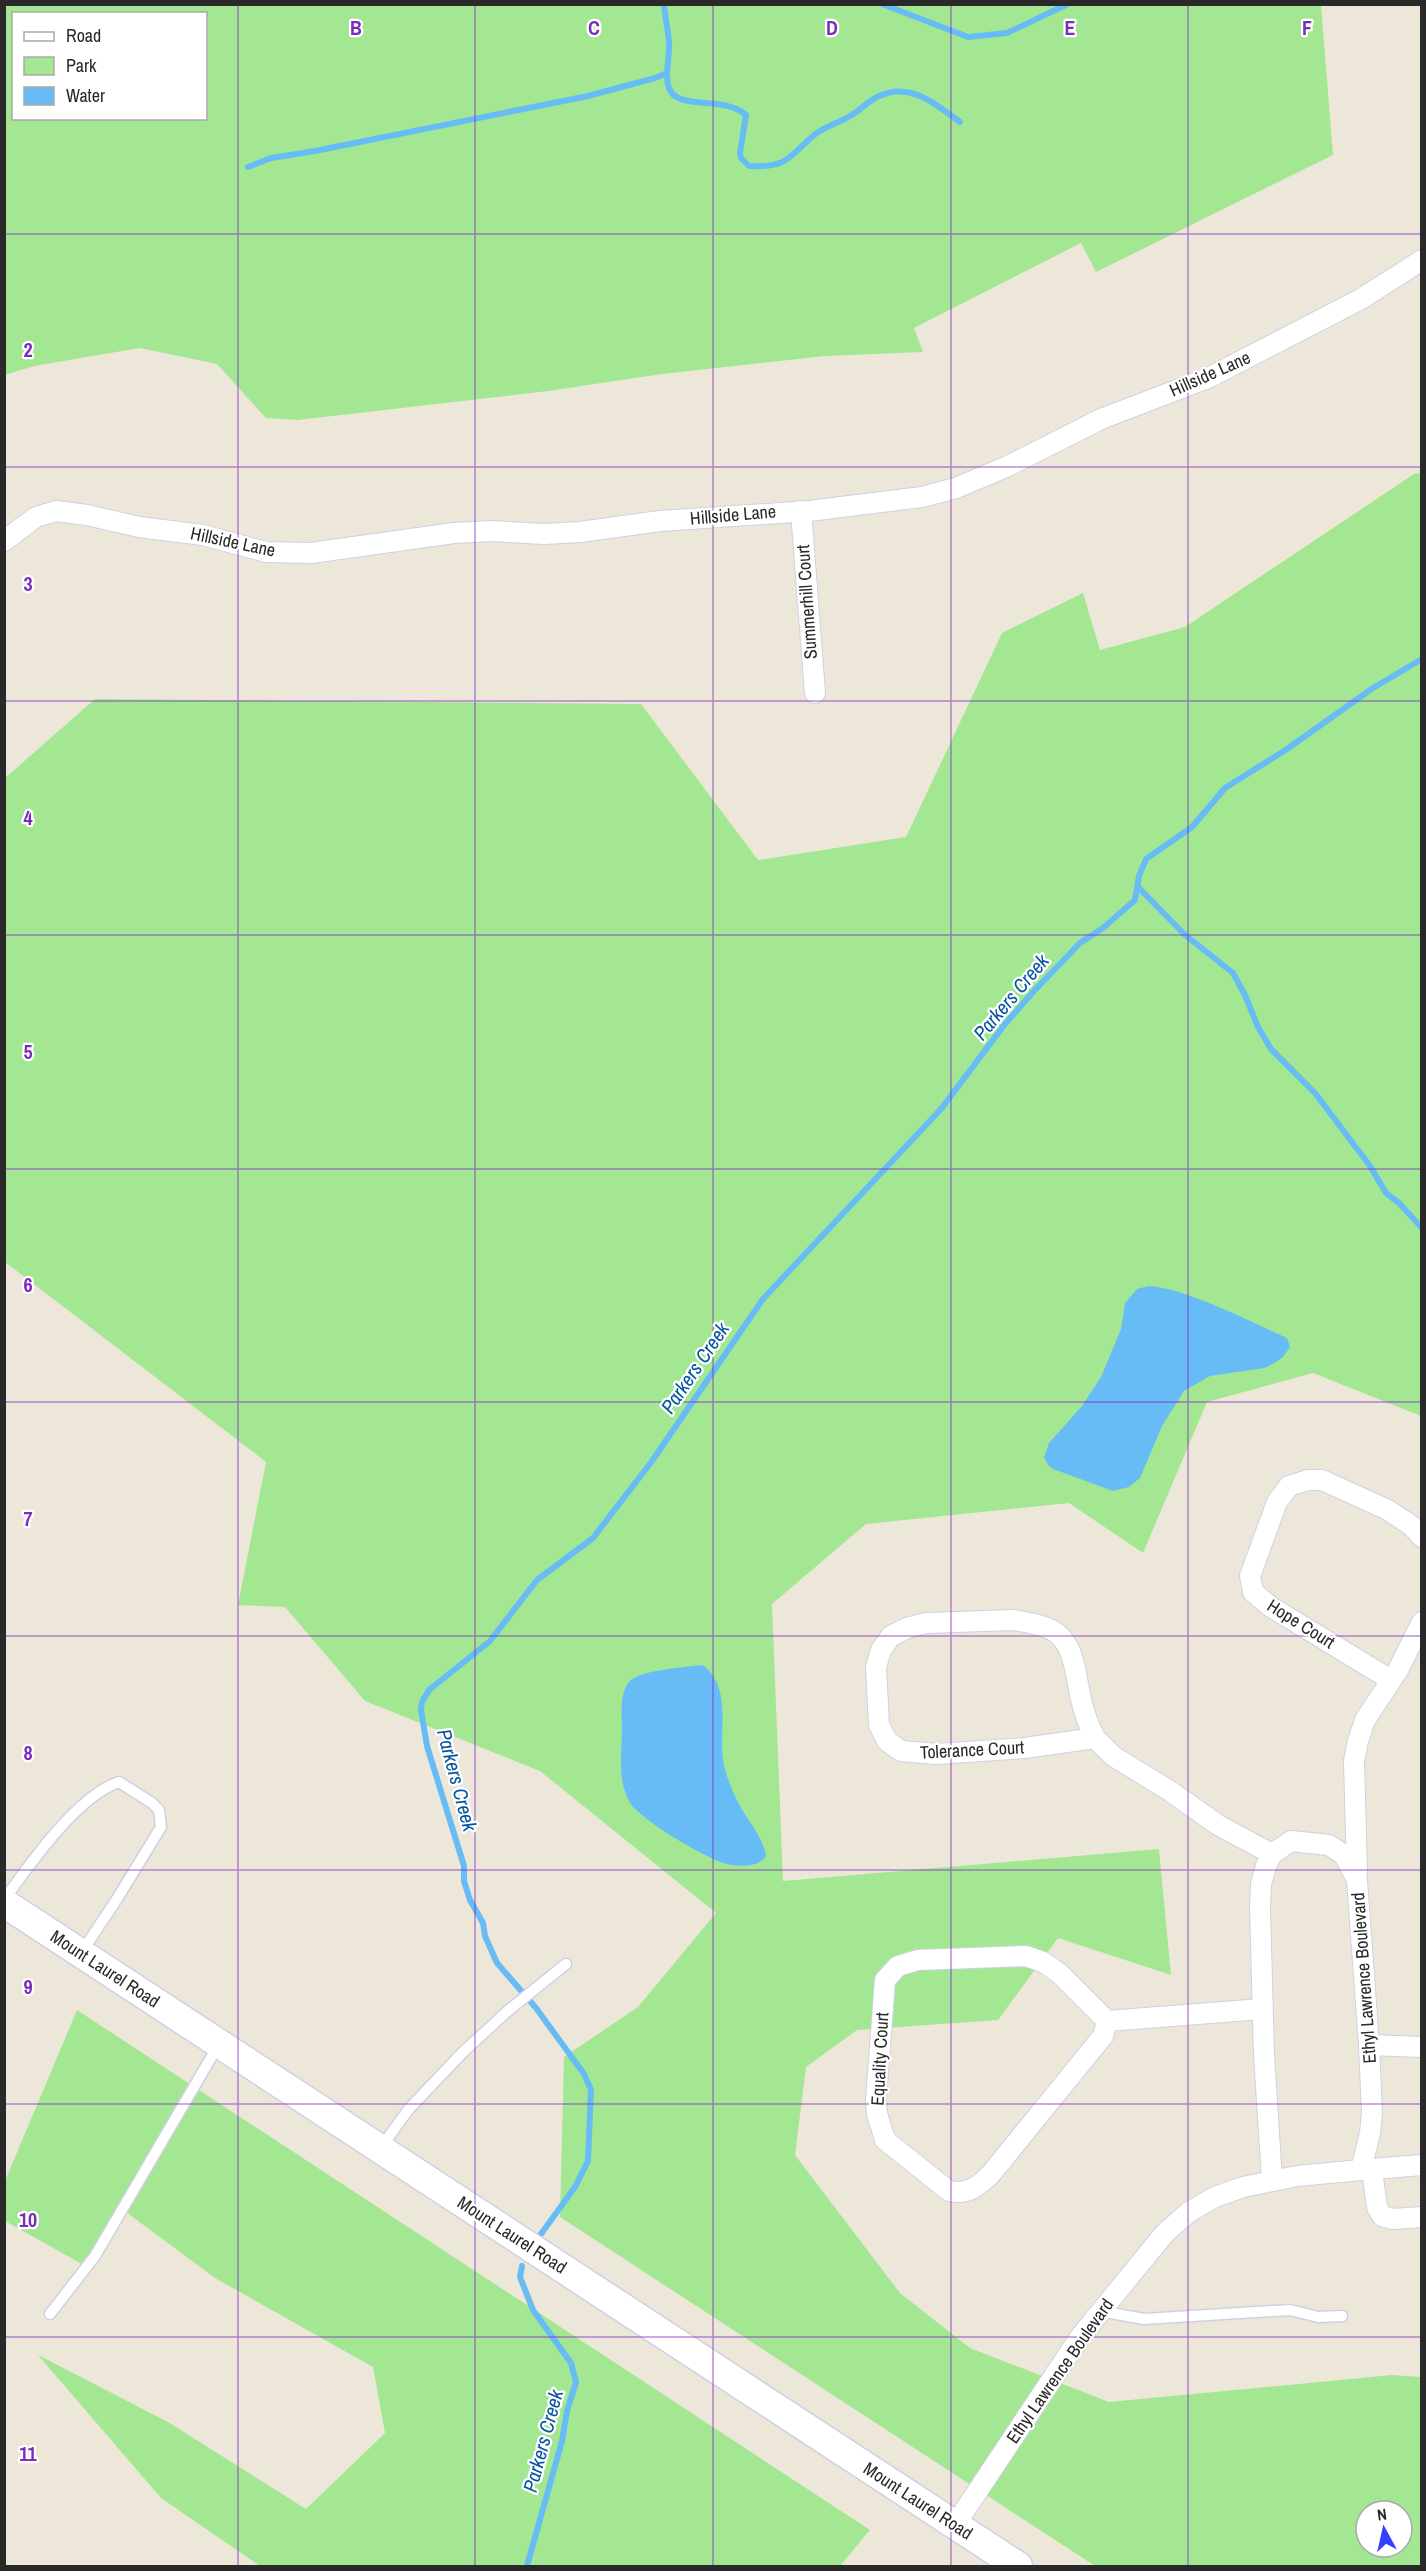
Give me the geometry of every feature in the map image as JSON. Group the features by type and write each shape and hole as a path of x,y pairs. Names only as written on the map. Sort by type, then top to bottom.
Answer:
{"main road":[{"name":"Mount Laurel Road","path":"4,1902 1018,2566"}],"street":[{"name":"Hillside Lane","path":"4,541 36,517 56,512 87,515 139,527 203,535 266,552 300,553 335,551 454,533 580,532 704,517 801,511 922,497 956,488 999,470 1091,423 1208,378 1361,299 1422,260"},
{"name":"Summerhill Court","path":"801,511 814,693"},
{"name":"Hope Court","path":"1391,1680 1271,1607 1253,1593 1250,1576 1277,1502 1289,1486 1308,1480 1323,1480 1388,1510 1412,1526 1422,1537"},
{"name":"Tolerance Court","path":"1095,1738 1024,1748 958,1752 900,1751 887,1741 879,1725 876,1667 880,1650 891,1636 907,1628 926,1623 1014,1620 1052,1630 1065,1642 1073,1660 1087,1722 1095,1738 1113,1756 1170,1791 1218,1825 1272,1854"},
{"path":"1358,1880 1354,1761 1365,1720 1391,1680 1422,1622"},
{"name":"Ethyl Lawrence Boulevard","path":"955,2525 1100,2311 1166,2232 1189,2212 1215,2197 1272,2180 1367,2170 1371,2113 1369,2045 1358,1880 1344,1854 1329,1845 1291,1841 1272,1854"},
{"path":"1272,1854 1266,1866 1260,1907 1262,2009 1272,2180"},
{"name":"Equality Court","path":"1026,1956 1044,1962 1059,1973 1107,2022 1103,2036 990,2175 973,2191 957,2193 949,2191 885,2140 877,2114 885,1980 898,1966 918,1960 1026,1956"},
{"path":"1107,2022 1262,2009"},
{"path":"1369,2045 1422,2047"},
{"path":"1422,2165 1367,2170 1377,2208 1382,2216 1393,2219 1422,2217"}],"lane":[{"path":"4,1902 36,1856 86,1803 105,1787 119,1782 153,1803 159,1810 161,1827 117,1899 80,1953"},
{"path":"380,2149 408,2110 463,2052 510,2009 566,1964"},
{"path":"50,2314 94,2256 219,2043"},
{"path":"1100,2311 1144,2319 1290,2310 1318,2317 1342,2316"}],"green space":[{"path":"5,4 1321,5 1333,155 1096,272 1081,243 914,328 923,352 825,356 298,420 266,418 217,364 140,348 34,366 5,375"},
{"path":"1421,473 1421,1416 1313,1373 1207,1402 1143,1553 1069,1503 866,1524 772,1604 783,1881 1159,1849 1171,1975 1058,1938 998,2020 857,2030 806,2067 795,2155 900,2293 970,2348 1109,2402 1392,2375 1421,2377 1421,2566 1095,2566 560,2217 564,2057 638,2007 716,1913 540,1771 365,1701 285,1607 238,1605 266,1462 5,1262 4,779 95,699 641,704 758,860 906,837 1002,633 1083,593 1100,650 1185,627 1414,474"},
{"path":"77,2010 870,2530 840,2566 260,2566 161,2498 38,2355 168,2422 306,2509 385,2433 373,2367 215,2278 126,2212 82,2264 5,2221 5,2181"}],"water":[{"path":"1148,1286 1181,1293 1218,1307 1287,1338 1290,1347 1283,1357 1264,1368 1210,1376 1184,1391 1162,1426 1140,1478 1129,1487 1113,1491 1053,1469 1044,1457 1049,1443 1082,1406 1101,1377 1121,1329 1125,1303 1137,1289"},
{"path":"703,1665 713,1675 721,1699 722,1752 727,1776 738,1803 759,1837 766,1856 752,1865 740,1866 723,1863 657,1827 635,1809 623,1785 622,1707 623,1694 628,1683 651,1672"}],"waterway":[{"path":"664,4 669,42 667,80 672,93 679,99 725,105 746,115 740,153 741,158 749,166 772,165 786,160 817,133 850,116 877,97 889,93 900,91 921,96 960,122"},
{"path":"882,4 968,37 1007,33 1068,4"},
{"path":"248,167 271,158 588,96 667,73"},
{"name":"Parkers Creek","path":"541,2234 575,2187 588,2161 591,2090 584,2074 536,2008 497,1963 485,1936 483,1923 470,1900 464,1881 464,1866 427,1746 421,1710 422,1702 429,1690 490,1641 537,1580 593,1538 652,1461 763,1299 941,1109 1005,1024 1034,991 1080,943 1103,928 1135,900 1139,876 1146,859 1192,827 1225,788 1287,749 1373,688 1422,659"},
{"path":"1138,887 1184,934 1233,973 1271,1049 1315,1093 1370,1166 1386,1193 1399,1203 1422,1228"},
{"name":"Parkers Creek","path":"522,2266 520,2277 533,2310 571,2363 576,2382 527,2566"}]}
